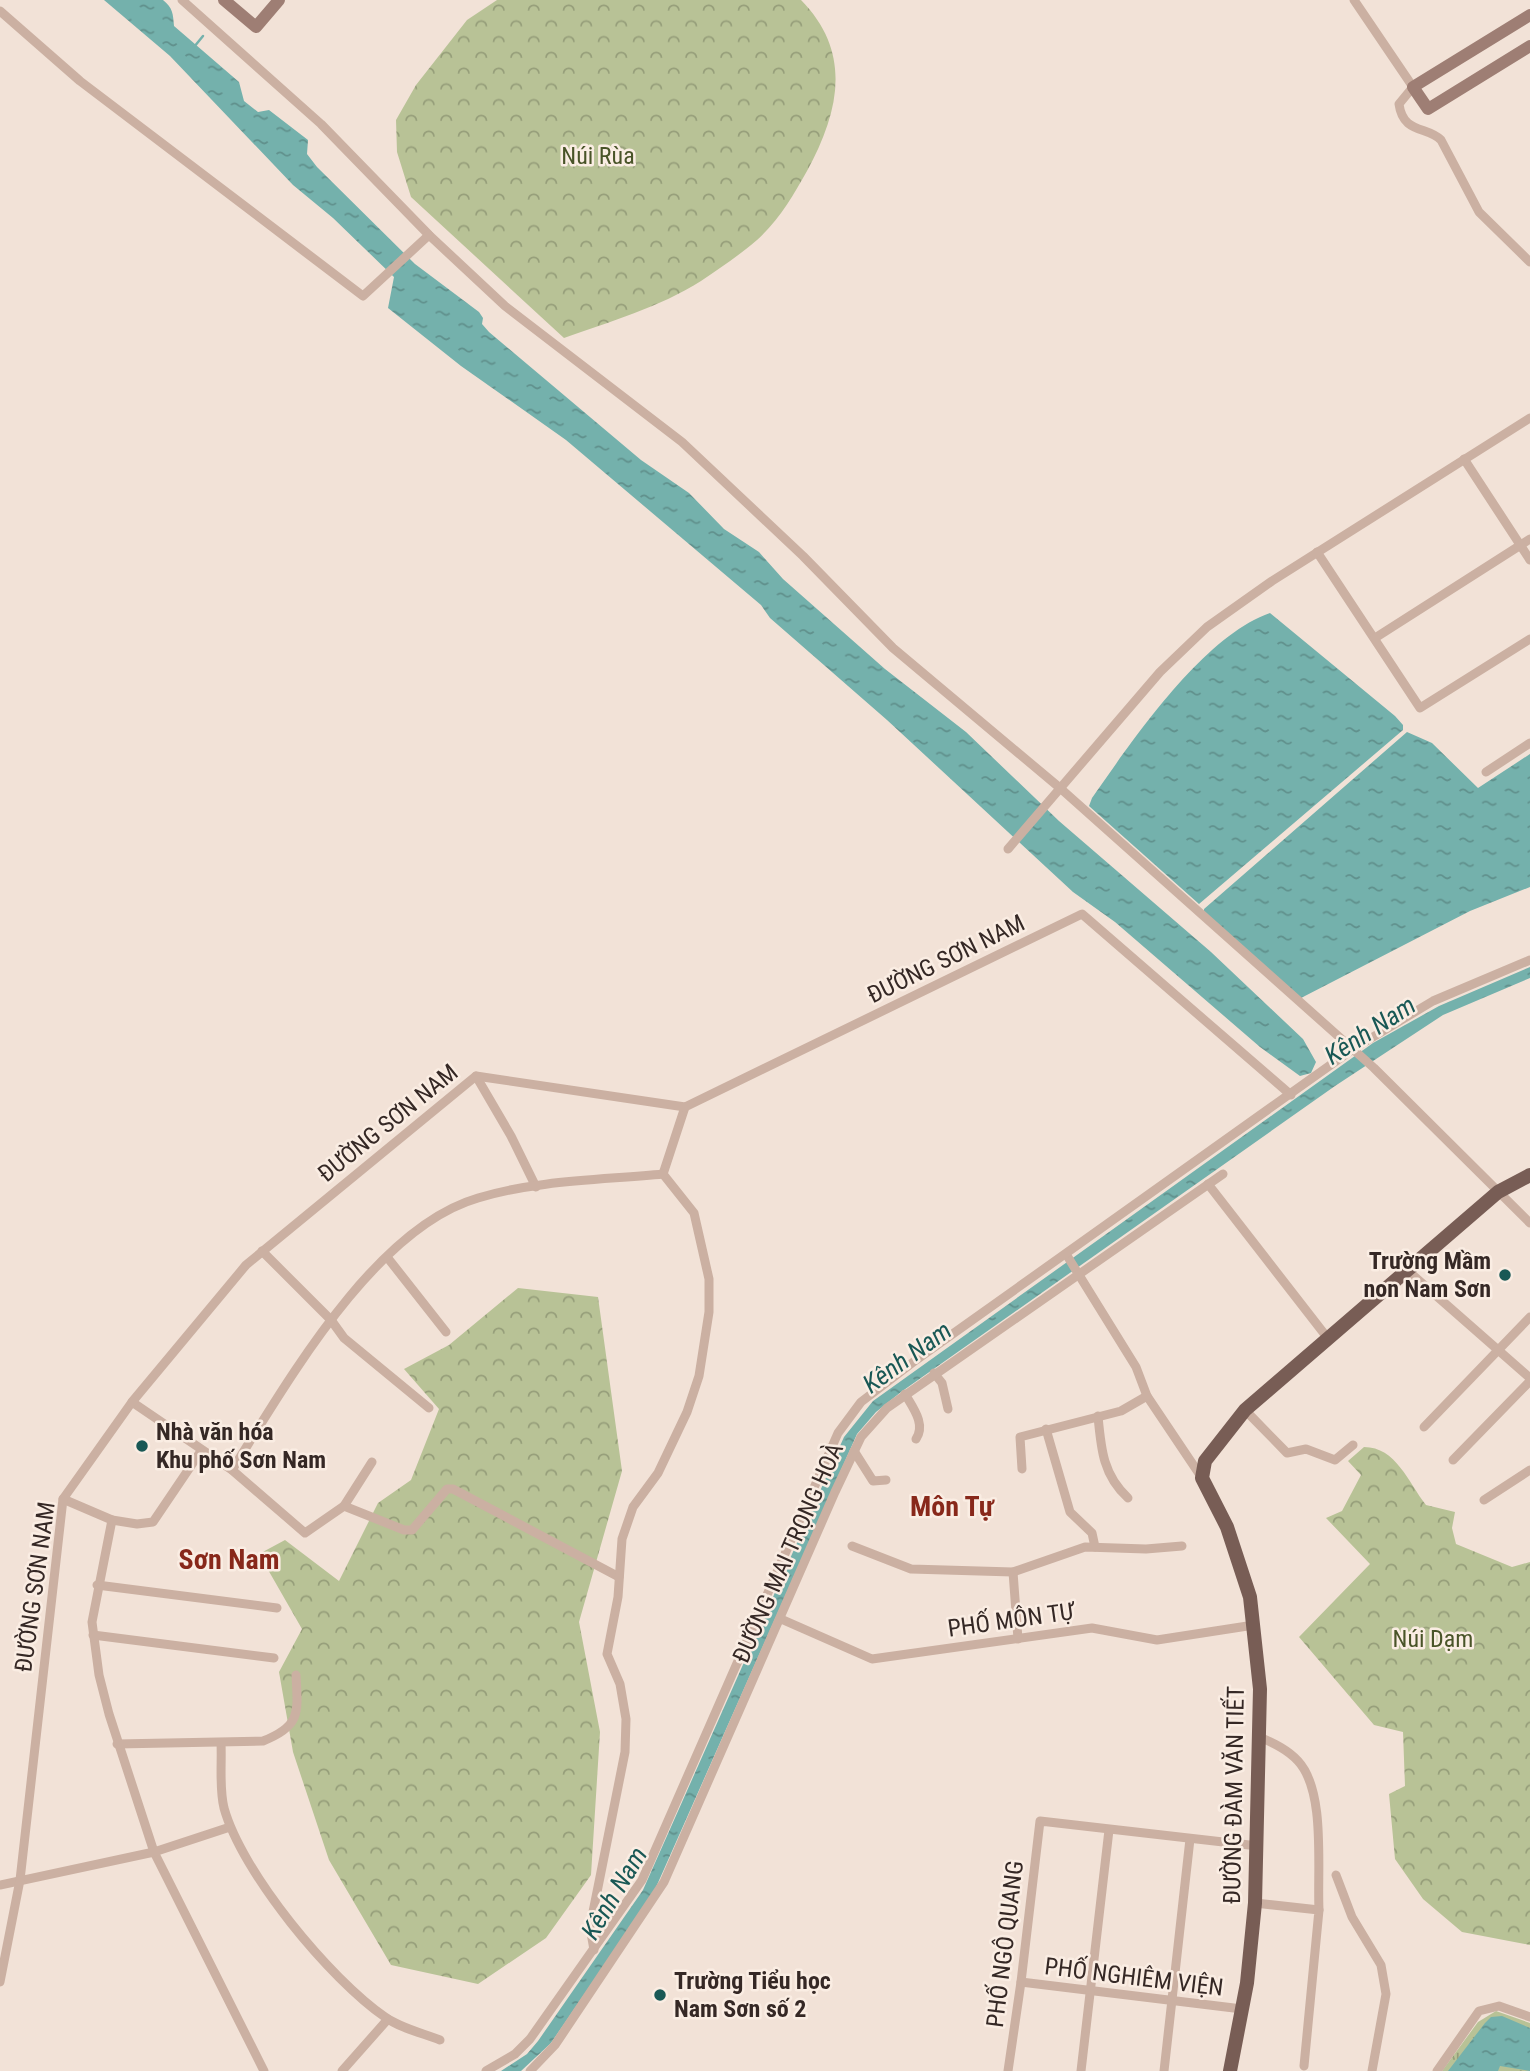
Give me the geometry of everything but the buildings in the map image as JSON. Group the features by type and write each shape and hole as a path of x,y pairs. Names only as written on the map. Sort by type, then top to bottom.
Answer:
{"main road":[{"path":"1202,1478 1205,1461 1245,1410 1326,1336 1498,1192 1530,1175"},
{"name":"ĐƯỜNG ĐÀM VĂN TIẾT","path":"1202,1478 1227,1527 1242,1568 1254,1625 1262,1738 1255,1903 1242,2009 1230,2071"}],"street":[{"path":"224,0 256,27 279,0"},
{"path":"1354,0 1428,109 1530,46"},
{"path":"186,2 321,124 429,235 505,306 682,442 767,521 893,648 1353,1049 1530,1223"},
{"path":"0,11 102,98 363,296 429,235"},
{"path":"1530,15 1413,87 1399,104 1404,117 1418,131 1437,136 1441,140 1479,212 1530,262"},
{"path":"1008,849 1184,647 1244,600 1530,418"},
{"path":"1465,459 1530,559"},
{"path":"1375,638 1530,539"},
{"path":"1317,552 1420,708 1530,639"},
{"path":"1486,772 1530,743"},
{"name":"ĐƯỜNG SƠN NAM","path":"0,1982 20,1880 63,1499 132,1402 246,1265 476,1076 685,1107 1082,914 1291,1095"},
{"path":"486,2071 504,2062 530,2039 634,1895 848,1416 884,1383 1353,1049 1433,1001 1530,960"},
{"path":"476,1076 511,1136 536,1187"},
{"path":"663,1174 685,1107"},
{"path":"232,1470 331,1320 387,1257 450,1210 477,1198 536,1187 663,1174"},
{"path":"593,1950 590,1927 625,1752 625,1718 620,1684 607,1654 622,1539 633,1507 658,1473 687,1412 699,1376 709,1312 709,1279 702,1237 694,1213 663,1174"},
{"name":"ĐƯỜNG MAI TRỌNG HOÀ","path":"530,2071 555,2045 664,1882 854,1451 877,1416 934,1373 1223,1174"},
{"path":"1208,1184 1326,1336"},
{"path":"262,1251 331,1320 344,1338 429,1408"},
{"path":"1066,1254 1136,1367 1147,1396 1202,1478"},
{"path":"387,1257 446,1332"},
{"path":"1407,1270 1530,1380 1453,1460"},
{"path":"1424,1427 1530,1317"},
{"path":"934,1373 942,1383 948,1409"},
{"path":"905,1394 920,1425 921,1432 916,1439"},
{"path":"1022,1469 1020,1437 1121,1410 1147,1396"},
{"path":"132,1402 232,1470 304,1533 344,1506 372,1462"},
{"path":"1245,1410 1287,1453 1306,1449 1335,1460 1353,1445"},
{"path":"1098,1416 1106,1470 1114,1485 1128,1498"},
{"path":"1046,1429 1070,1511 1092,1533 1095,1547"},
{"path":"63,1499 112,1520 136,1524 153,1522 201,1451"},
{"path":"854,1451 873,1481 886,1480"},
{"path":"1484,1500 1530,1470"},
{"path":"344,1506 404,1530 412,1530 440,1493 453,1489 619,1577"},
{"path":"112,1520 97,1585 93,1635 99,1675 117,1744 154,1852 264,2071"},
{"path":"852,1546 911,1569 1013,1572 1086,1547 1182,1546"},
{"path":"1013,1572 1018,1639"},
{"path":"97,1585 277,1608"},
{"name":"PHỐ MÔN TỰ","path":"781,1619 872,1659 1092,1628 1157,1640 1254,1625"},
{"path":"93,1635 274,1658"},
{"path":"117,1744 263,1741 287,1729 297,1712 296,1675"},
{"path":"1262,1738 1288,1751 1300,1763 1314,1790 1318,1910 1304,2066"},
{"path":"221,1743 223,1803 230,1827 268,1890 316,1955 346,1986 388,2019 440,2040"},
{"name":"PHỐ NGÔ QUANG","path":"1008,2071 1040,1821 1110,1829"},
{"path":"0,1885 154,1852 230,1827"},
{"path":"1081,2071 1093,1991 1110,1829 1258,1846"},
{"path":"1164,2071 1189,1839"},
{"path":"1336,1875 1352,1917 1381,1965 1386,1994 1372,2071"},
{"path":"1255,1903 1318,1910"},
{"name":"PHỐ NGHIÊM VIỆN","path":"1021,1982 1242,2009"},
{"path":"1437,2071 1479,2011 1499,2006 1530,2017"},
{"path":"342,2071 388,2019"}],"green space":[{"name":"Núi Rùa","path":"497,0 801,0 818,20 828,41 836,83 827,127 818,149 779,216 751,245 701,281 669,299 564,338 411,197 397,152 396,120 416,85 467,20"},
{"path":"518,1288 598,1297 622,1471 579,1622 600,1732 591,1875 546,1938 478,1984 391,1965 329,1860 293,1752 279,1672 302,1629 259,1554 285,1540 339,1581 378,1503 411,1480 439,1409 404,1369 449,1345"},
{"name":"Núi Dạm","path":"1364,1447 1385,1453 1393,1459 1426,1505 1455,1512 1452,1528 1456,1544 1512,1567 1530,1562 1530,1945 1462,1932 1423,1899 1395,1859 1389,1794 1405,1786 1403,1732 1374,1725 1299,1637 1370,1564 1326,1518 1342,1511 1361,1475 1348,1461"},
{"path":"1496,2011 1530,2023 1530,2071 1442,2071 1478,2022"}],"water":[{"path":"104,0 163,0 172,12 174,26 239,82 244,101 258,112 269,110 308,140 307,154 317,167 415,264 479,312 483,318 482,324 489,332 641,460 689,493 724,529 759,552 783,579 885,669 966,732 1059,821 1211,952 1303,1039 1316,1062 1311,1073 1300,1076 1260,1047 1115,922 1073,892 887,720 770,618 761,605 566,440 461,366 388,308 394,277 333,218 293,185 170,56"},
{"path":"1270,613 1395,716 1403,725 1403,730 1199,904 1089,806 1148,720 1195,667 1245,625"},
{"path":"1407,732 1432,743 1478,788 1530,754 1530,887 1470,911 1301,998 1204,913 1204,909"},
{"name":"Kênh Nam","path":"1530,967 1530,978 1443,1015 1335,1086 876,1412 857,1434 653,1894 551,2043 521,2071 501,2071 527,2054 538,2041 643,1890 844,1437 873,1401 1373,1043 1439,1006"},
{"path":"1502,2016 1530,2028 1530,2071 1500,2066 1498,2071 1448,2071 1485,2023 1491,2017"}],"waterway":[{"path":"194,47 203,36"}],"place":[{"name":"Trường Mầm non Nam Sơn","path":"1505,1275"},
{"name":"Nhà văn hóa Khu phố Sơn Nam","path":"142,1446"},
{"name":"Trường Tiểu học Nam Sơn số 2","path":"660,1995"}],"district":[{"name":"Môn Tự","path":"952,1506"},
{"name":"Sơn Nam","path":"229,1559"}]}
